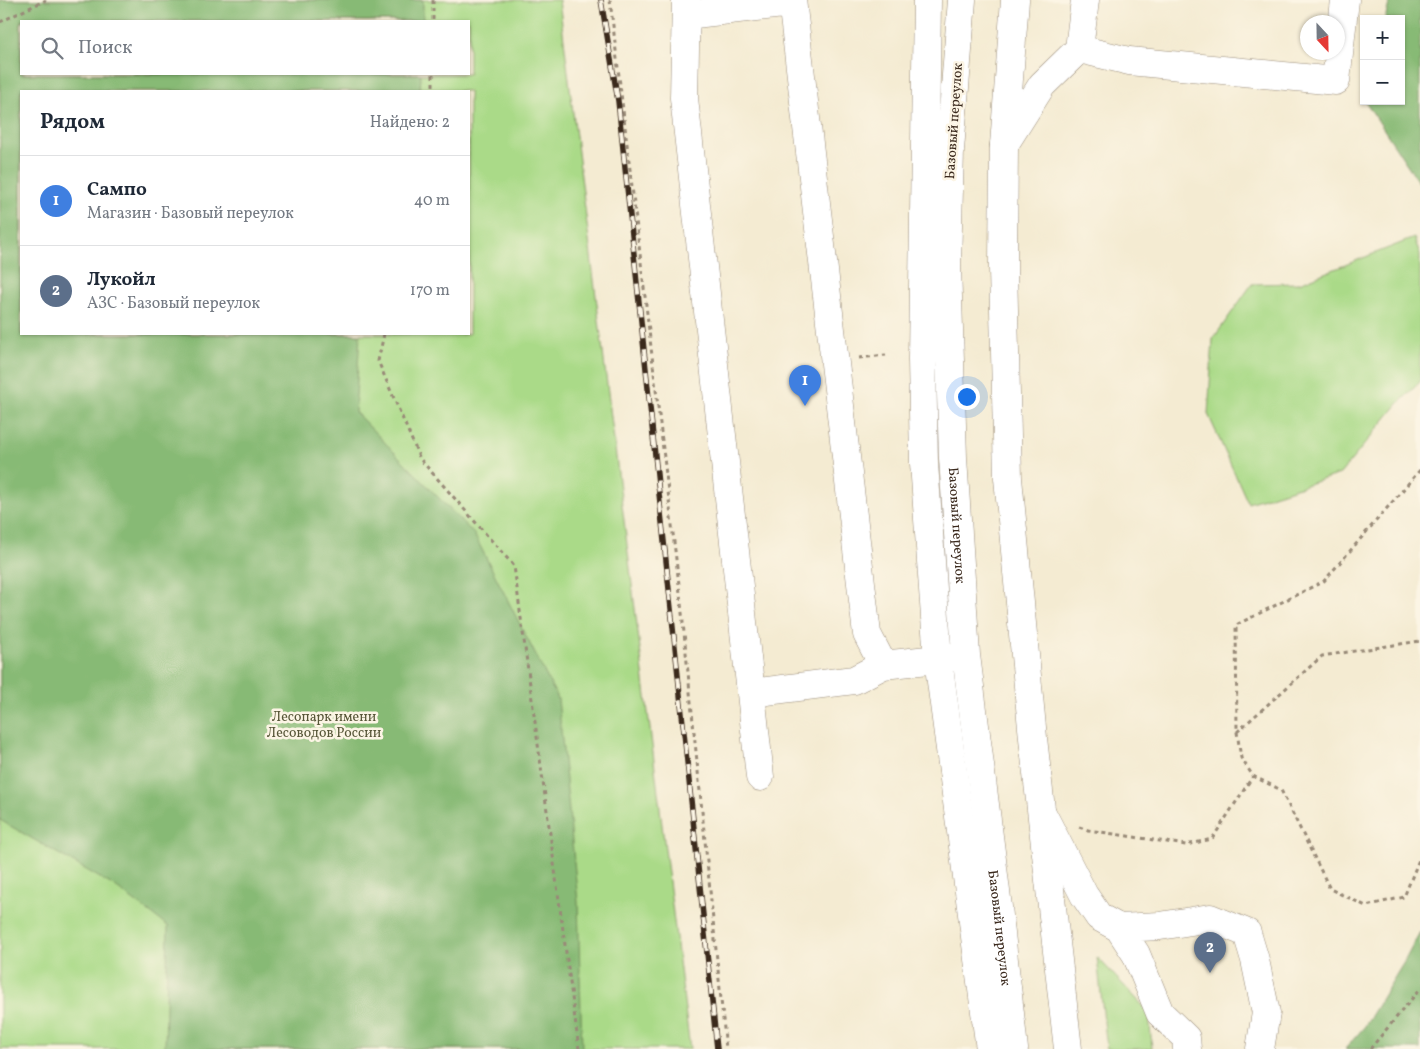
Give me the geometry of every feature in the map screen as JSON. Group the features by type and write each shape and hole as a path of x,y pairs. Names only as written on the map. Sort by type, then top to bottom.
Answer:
{"main road":[{"path":"927,0 922,359 924,463 938,659 990,1049"},
{"name":"Базовый переулок","path":"962,0 950,150 947,265 953,458 966,655 1014,1049"},
{"path":"1015,0 1004,145 1003,268 1008,478 1033,738 1068,1049"},
{"path":"1004,145 1042,85 1079,49 1085,0"},
{"path":"1079,49 1129,61 1336,81 1345,0"},
{"path":"760,778 684,98 686,7 792,2 867,634 882,665"},
{"path":"925,203 950,150"},
{"path":"751,693 854,680 882,665 966,655"},
{"path":"1042,813 1084,895 1099,917 1119,928 1136,954 1160,1013 1186,1038 1187,1049"},
{"path":"1119,928 1160,926 1210,918 1247,934 1255,960 1266,1013 1260,1049"}],"path":[{"path":"0,22 46,0"},
{"path":"433,0 433,20"},
{"path":"610,0 680,593 726,1049"},
{"path":"433,75 433,90"},
{"path":"384,335 378,361 420,459 514,566 579,1049"},
{"path":"1420,470 1324,581 1236,625 1237,732 1241,758 1253,776 1281,790 1330,889 1366,906 1404,897 1420,857"},
{"path":"1237,732 1322,656 1420,641"},
{"path":"1079,827 1088,830 1186,844 1212,839 1253,776"},
{"path":"1370,1049 1420,989"}],"green space":[{"name":"Лесопарк имени Лесоводов России","path":"0,0 559,0 690,1049 0,1049"},
{"name":"Лесопарк имени Лесоводов России","path":"0,0 423,0 423,20 20,20 20,75 421,75 420,90 20,90 20,335 360,335 355,412 474,534 558,699 578,902 582,1049 165,1049 168,926 114,886 0,820"},
{"path":"1390,0 1420,0 1420,184 1368,105 1405,105 1405,15 1386,15"},
{"path":"1414,238 1420,254 1420,382 1397,405 1340,474 1248,503 1208,414 1213,339 1252,284 1299,283"},
{"path":"1420,932 1420,1049 1345,1049 1365,1026"},
{"path":"1097,957 1149,1012 1152,1049 1107,1049"}],"railway":[{"path":"601,0 618,101 717,1049"}],"place":[{"name":"Сампо","path":"805,406"},
{"name":"Лукойл","path":"1210,973"}]}
